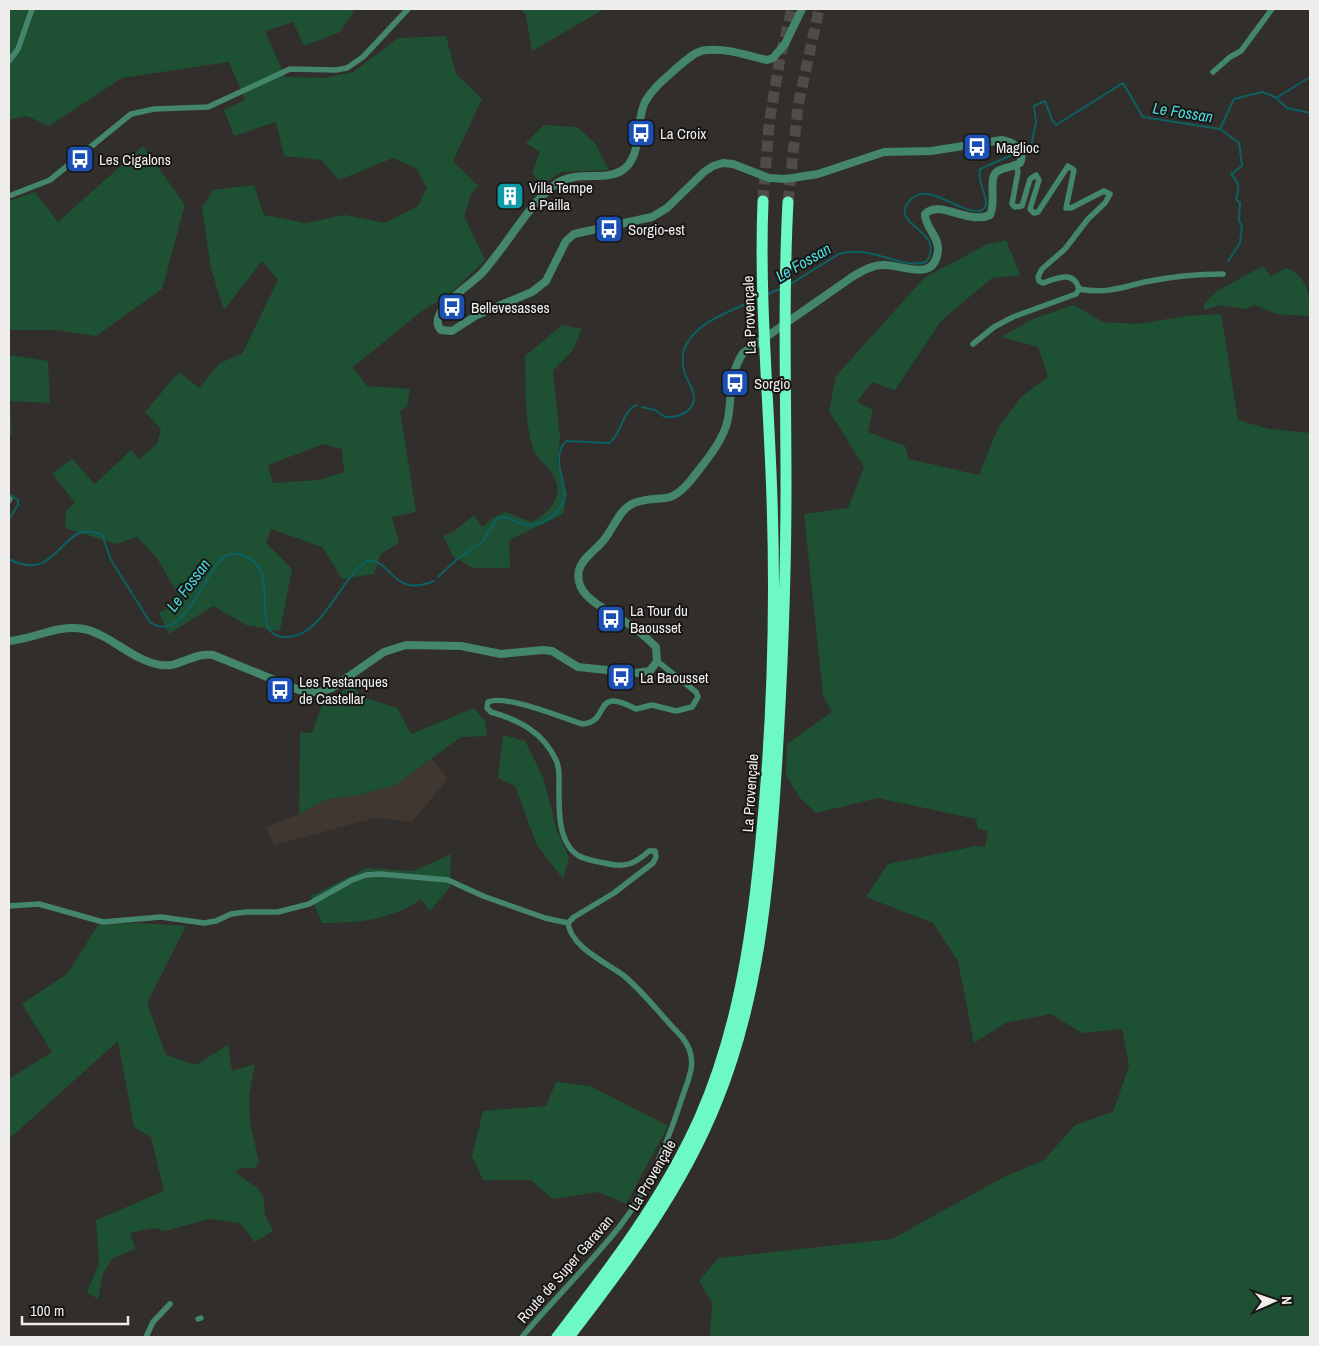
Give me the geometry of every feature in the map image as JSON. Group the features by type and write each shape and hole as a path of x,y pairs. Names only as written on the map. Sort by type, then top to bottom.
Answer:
{"highway":[{"name":"La Provençale","path":"763,201 762,246 778,644"},
{"name":"La Provençale","path":"568,1337 638,1246 693,1154 717,1100 741,1031 755,965 766,896 778,644 786,398 788,202"},
{"name":"La Provençale","path":"557,1337 610,1268 656,1202 686,1148 713,1082 735,1011 748,948 771,788"}],"street":[{"path":"9,62 18,49 32,9"},
{"path":"9,196 50,180 131,114 154,109 208,107 283,70 347,68 363,57 408,9"},
{"path":"9,642 51,630 84,629 159,665 173,664 205,654 213,654 304,692 319,692 332,688 384,652 406,645 461,646 501,654 543,650 552,651 578,668 636,673 650,671 657,661 656,647 648,639 588,597 579,580 579,570 584,562 603,541 626,508 634,504 678,495 691,480 723,433 728,419 734,370 743,353 852,277 870,267 883,265 922,270 929,268 935,260 938,242 925,221 925,214 929,210 936,208 976,218 990,215 994,207 993,177 997,171 1020,163 1020,151 1011,141 1002,140 931,151 891,151 872,155 818,174 786,180 769,178 733,164 713,166 667,208 652,217 574,234 566,241 546,281 532,292 477,315 452,331 444,331 439,327 437,320 440,312 490,265 549,190 568,178 616,174 629,164 633,157 641,112 646,101 659,84 692,56 708,50 768,60 774,58 785,44 802,9"},
{"path":"1213,72 1230,57 1241,51 1272,9"},
{"path":"973,344 994,327 1013,317 1076,294 1079,289 1077,282 1071,277 1062,277 1043,283 1038,281 1038,277 1042,269 1065,248 1088,219 1105,203 1110,194 1104,191 1072,208 1066,208 1074,176 1074,170 1068,166 1038,212 1034,213 1030,209 1038,180 1036,175 1030,180 1022,206 1015,208 1012,204 1018,172 1016,165"},
{"path":"1079,289 1098,292 1116,291 1145,282 1223,274"},
{"path":"9,906 39,904 103,922 161,917 204,923 238,913 278,912 309,904 352,880 366,875 380,874 448,880 483,896 545,918 568,923 574,917 614,894 653,863 656,857 655,851 649,851 638,862 620,866 581,858 573,852 568,845 562,827 556,760 536,732 524,723 491,712 487,708 488,702 494,699 515,703 582,724 590,723 596,719 606,703 613,700 621,701 636,709 652,705 676,711 692,707 698,697 696,692 657,661"},
{"name":"Route de Super Garavan","path":"522,1337 620,1225 639,1196 670,1132 693,1063 689,1046 682,1038 634,985 572,936 568,923"},
{"path":"146,1337 153,1322 170,1304"}],"shaded area":[{"path":"431,758 448,779 412,822 375,818 274,845 266,827 299,814 325,800 359,795 395,785"}],"green space":[{"path":"9,9 355,9 340,32 304,46 293,22 265,31 285,77 325,78 353,72 398,38 446,36 456,74 482,99 453,161 478,186 471,194 464,216 485,260 450,294 422,311 353,367 367,386 410,389 407,406 400,411 416,512 392,517 399,543 381,554 374,574 342,579 322,547 271,529 266,543 292,569 280,631 246,625 213,606 169,634 159,613 181,600 157,558 137,537 116,544 65,528 66,511 75,503 52,473 72,459 95,484 131,450 139,459 157,444 161,429 145,412 179,372 199,388 220,363 242,354 278,280 262,261 224,310 211,269 202,208 213,190 254,185 264,215 305,223 345,215 385,223 418,206 427,188 416,168 393,158 339,180 321,160 284,156 276,122 234,136 224,110 245,100 229,62 122,78 49,126 27,116 9,120","holes":["324,444 342,449 344,472 318,480 273,483 268,465"]},
{"path":"521,9 604,9 532,51 526,15"},
{"path":"544,125 577,127 595,143 609,170 561,172 542,185 532,173 540,152 526,143"},
{"path":"143,146 185,205 162,289 96,336 57,330 9,330 9,201 35,192 58,222"},
{"path":"1006,240 1020,275 992,278 941,321 895,390 872,382 857,402 873,410 868,432 905,446 909,459 979,475 998,428 1021,397 1048,377 1038,347 1001,337 1033,319 1074,305 1103,322 1137,324 1186,316 1221,314 1238,420 1269,429 1310,433 1310,1337 712,1337 710,1335 712,1303 699,1281 718,1258 892,1239 1004,1177 1044,1160 1075,1125 1113,1112 1129,1066 1122,1029 1082,1033 1051,1014 1005,1023 974,1043 958,961 933,923 866,897 888,864 976,846 985,847 988,831 978,829 976,819 878,798 816,813 801,799 786,776 787,744 832,712 823,695 804,514 848,508 864,467 829,411 836,376 925,277 988,244"},
{"path":"1263,266 1271,276 1287,268 1304,282 1308,294 1310,316 1276,314 1254,305 1245,309 1220,305 1204,310 1204,304 1217,291"},
{"path":"562,325 582,329 573,350 553,371 560,438 557,462 567,494 563,514 509,540 510,568 473,568 453,556 443,536 452,533 474,515 482,527 493,518 506,512 531,522 550,509 557,496 556,481 550,470 534,452 530,438 526,403 525,356"},
{"path":"9,355 48,361 50,403 10,401 12,434 9,436"},
{"path":"354,683 359,696 397,708 411,734 474,708 485,721 487,736 461,737 395,785 359,795 325,800 299,814 300,732 312,733 322,705"},
{"path":"503,735 525,741 543,777 557,831 569,857 563,879 537,845 515,786 498,778"},
{"path":"451,854 450,887 430,911 421,899 399,912 387,916 361,921 322,923 311,896 367,868 414,871"},
{"path":"138,923 186,926 147,1003 166,1055 196,1065 228,1045 232,1071 255,1064 249,1096 250,1122 259,1163 255,1168 242,1168 235,1172 257,1188 263,1196 265,1215 273,1231 255,1242 240,1223 209,1219 165,1231 155,1228 130,1233 135,1249 113,1258 103,1273 98,1299 87,1292 99,1264 96,1220 164,1191 151,1137 134,1127 118,1041 9,1139 9,1079 52,1052 22,1004 67,974 98,925"},
{"path":"556,1082 590,1086 668,1126 626,1204 599,1192 553,1199 531,1180 483,1180 472,1156 483,1111 546,1106"}],"waterway":[{"name":"Le Fossan","path":"1276,98 1310,77"},
{"name":"Le Fossan","path":"1023,150 1031,146 1036,122 1034,106 1045,101 1052,120 1056,125 1123,83 1143,117 1220,129 1239,143 1242,166 1231,174 1238,185 1236,199 1240,203 1239,221 1242,226 1240,243 1228,261"},
{"path":"1220,129 1234,99 1262,92 1275,97 1287,108 1310,113"},
{"name":"Le Fossan","path":"789,285 839,254 862,252 907,263 917,264 926,262 931,252 930,243 926,236 907,218 905,212 907,204 914,196 922,194 932,195 962,207 981,211 986,206 986,201 979,174 980,169 1019,152"},
{"name":"Le Fossan","path":"768,294 782,288"},
{"name":"Le Fossan","path":"642,407 655,410 665,417 676,416 686,412 693,404 694,398 683,368 683,354 686,345 692,336 709,322 759,298"},
{"name":"Le Fossan","path":"438,577 457,559 482,542 498,518 508,518 529,525 535,525 551,518 559,509 564,497 559,460 563,444 567,441 609,443 617,434 628,412 637,405"},
{"name":"Le Fossan","path":"9,494 18,500 18,505 9,519"},
{"name":"Le Fossan","path":"9,559 26,565 40,564 50,558 77,534 88,531 102,535 111,560 150,622 162,627 173,624 183,616 216,565 224,557 231,554 240,554 255,562 262,573 267,624 272,633 283,637 296,636 319,620 347,581 367,561 382,565 394,577 409,585 420,585 434,581"}],"tunnel":[{"path":"763,201 769,124 780,58 792,9"},
{"path":"788,202 798,106 819,9"}],"place":[{"name":"La Croix","path":"641,133"},
{"name":"Maglioc","path":"977,147"},
{"name":"Les Cigalons","path":"80,159"},
{"name":"Villa Tempe a Pailla","path":"510,196"},
{"name":"Sorgio-est","path":"609,229"},
{"name":"Bellevesasses","path":"452,307"},
{"name":"Sorgio","path":"735,383"},
{"name":"La Tour du Baousset","path":"611,619"},
{"name":"La Baousset","path":"621,677"},
{"name":"Les Restanques de Castellar","path":"280,690"}]}
